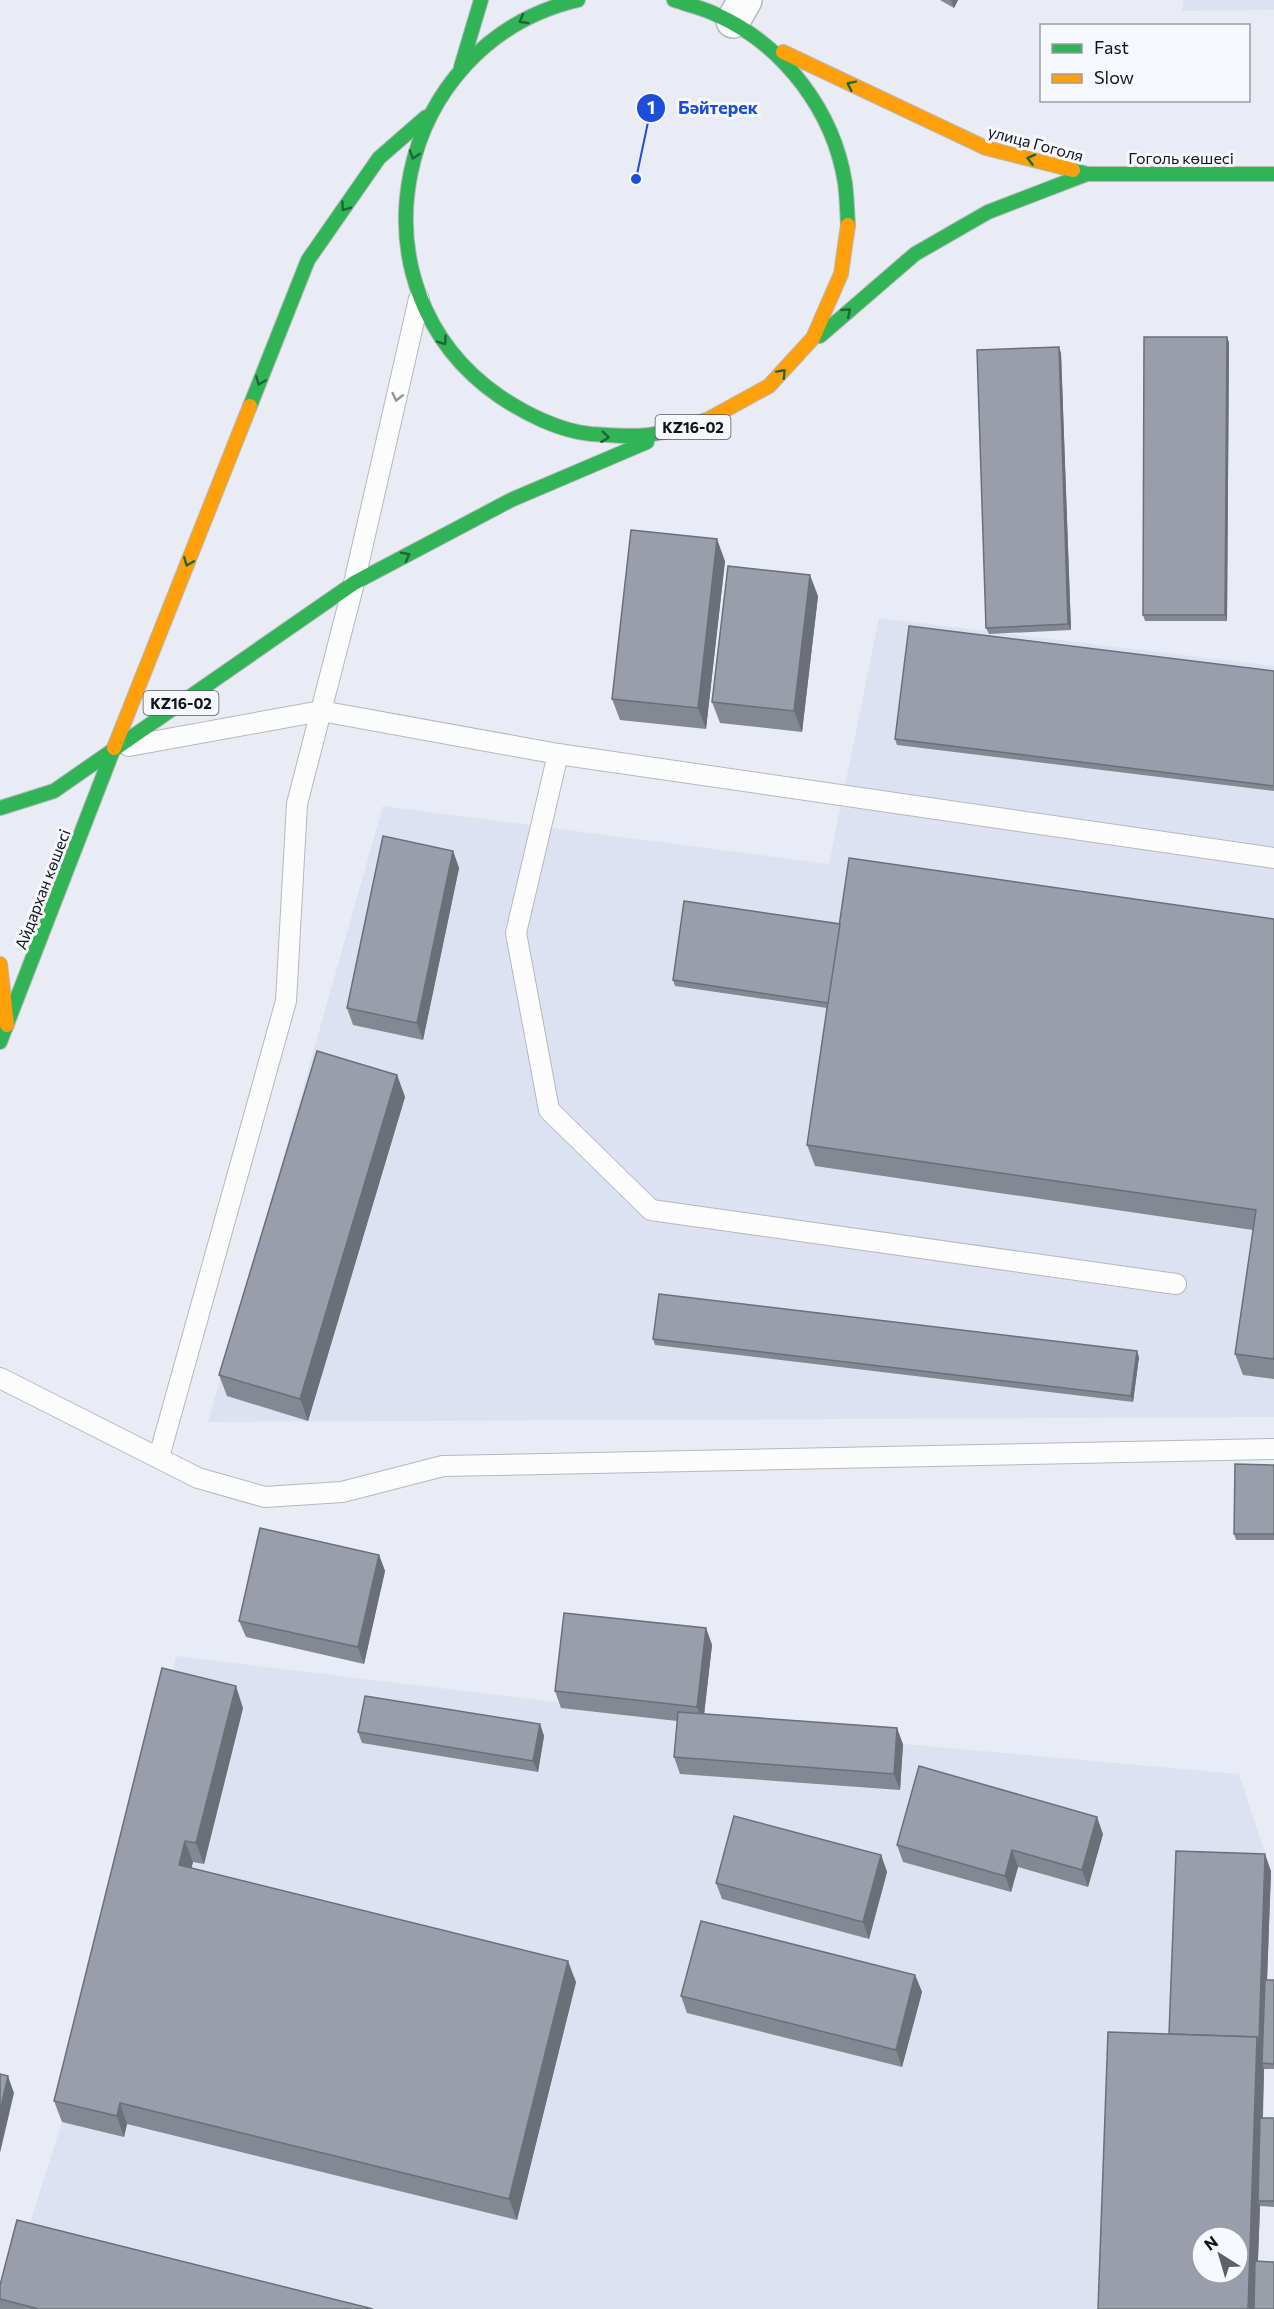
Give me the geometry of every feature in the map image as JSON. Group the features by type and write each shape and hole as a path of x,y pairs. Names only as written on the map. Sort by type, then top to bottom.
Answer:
{"main road":[{"path":"461,67 481,0"},
{"name":"KZ16-02","path":"114,748 308,260 379,158 426,117 461,67 493,39 529,16 578,0"},
{"name":"KZ16-02","path":"0,807 54,792 114,748 354,583 511,500 665,435 705,424 742,406 775,381 803,351 826,314 841,275 848,232 847,190 838,149 822,110 798,75 739,10 674,0"},
{"name":"улица Гоголя","path":"768,44 986,148 1087,174"},
{"name":"KZ16-02","path":"426,117 407,177 405,239 419,299 439,337 466,371 499,399 537,420 579,434 611,437 665,435"},
{"name":"улица Гоголя","path":"803,351 915,254 988,212 1087,174"},
{"name":"Гоголь көшесі","path":"1087,174 1274,174"},
{"name":"Айдархан көшесі","path":"0,1042 114,748"},
{"path":"0,964 7,1024"}],"lane":[{"path":"159,1457 286,1001 297,804 354,583 419,299"},
{"path":"114,748 321,711 558,754 1274,858"},
{"path":"558,754 516,933 549,1110 651,1210 1176,1284"},
{"path":"0,1378 198,1478 265,1497 342,1492 443,1466 1274,1449"}],"shaded area":[{"path":"1184,0 1274,0 1274,10 1182,11"},
{"path":"879,618 1274,666 1274,1417 208,1422 383,806 829,864"},
{"path":"176,1656 903,1744 1239,1774 1271,1871 1256,2309 7,2309 24,2241 62,2122 170,1689"}],"building":[{"path":"1144,337 1227,337 1225,615 1143,615"},
{"path":"1059,347 1068,624 986,628 977,350"},
{"path":"631,530 717,539 698,708 612,699"},
{"path":"728,566 810,575 794,711 712,702"},
{"path":"909,626 1274,671 1274,786 895,739"},
{"path":"383,836 453,851 417,1023 347,1008"},
{"path":"849,858 1274,919 1274,1359 1235,1354 1256,1210 807,1145"},
{"path":"684,901 840,924 828,1003 673,980"},
{"path":"317,1051 397,1075 300,1399 219,1375"},
{"path":"659,1294 1137,1351 1131,1396 653,1339"},
{"path":"1235,1464 1274,1465 1274,1534 1234,1534"},
{"path":"260,1528 379,1555 358,1647 239,1621"},
{"path":"564,1613 706,1628 697,1707 555,1691"},
{"path":"162,1668 236,1686 196,1843 185,1841 179,1865 568,1961 509,2199 120,2103 117,2116 54,2101"},
{"path":"365,1696 540,1724 533,1761 358,1732"},
{"path":"678,1712 897,1728 894,1774 674,1757"},
{"path":"919,1766 1097,1817 1082,1870 1012,1850 1005,1876 897,1845"},
{"path":"734,1816 881,1855 863,1922 716,1883"},
{"path":"1176,1851 1265,1854 1259,2041 1257,2037 1169,2034"},
{"path":"701,1921 915,1975 896,2050 681,1996"},
{"path":"1265,1980 1274,1980 1274,2064 1262,2063"},
{"path":"1108,2032 1257,2037 1250,2249 1250,2225 1190,2225 1190,2285 1249,2285 1248,2309 1098,2309"},
{"path":"0,2074 8,2076 0,2111"},
{"path":"1260,2118 1274,2118 1274,2201 1258,2201"},
{"path":"17,2220 373,2309 39,2309 0,2299 0,2285"},
{"path":"1255,2261 1274,2262 1274,2309 1254,2309"}],"traffic: fast":[{"path":"461,67 481,0"},
{"path":"578,0 515,25 466,65 431,115 411,173 406,234 419,294 450,349 499,396 542,420 579,432 631,436 654,434 707,420"},
{"path":"674,0 701,8 741,28 764,44 802,84 830,131 839,157 845,183 848,225"},
{"path":"250,406 308,260 379,158 426,117"},
{"path":"1073,170 1087,174 1274,174"},
{"path":"820,336 915,254 988,212 1087,174"},
{"path":"0,808 54,791 354,583 511,500 647,442"},
{"path":"0,1042 114,748"}],"traffic: slow":[{"path":"783,52 986,148 1073,170"},
{"path":"707,420 769,386 813,338 841,274 848,225"},
{"path":"114,748 250,406"},
{"path":"0,964 7,1025"}],"place":[{"name":"Бәйтерек","path":"636,179"}]}
